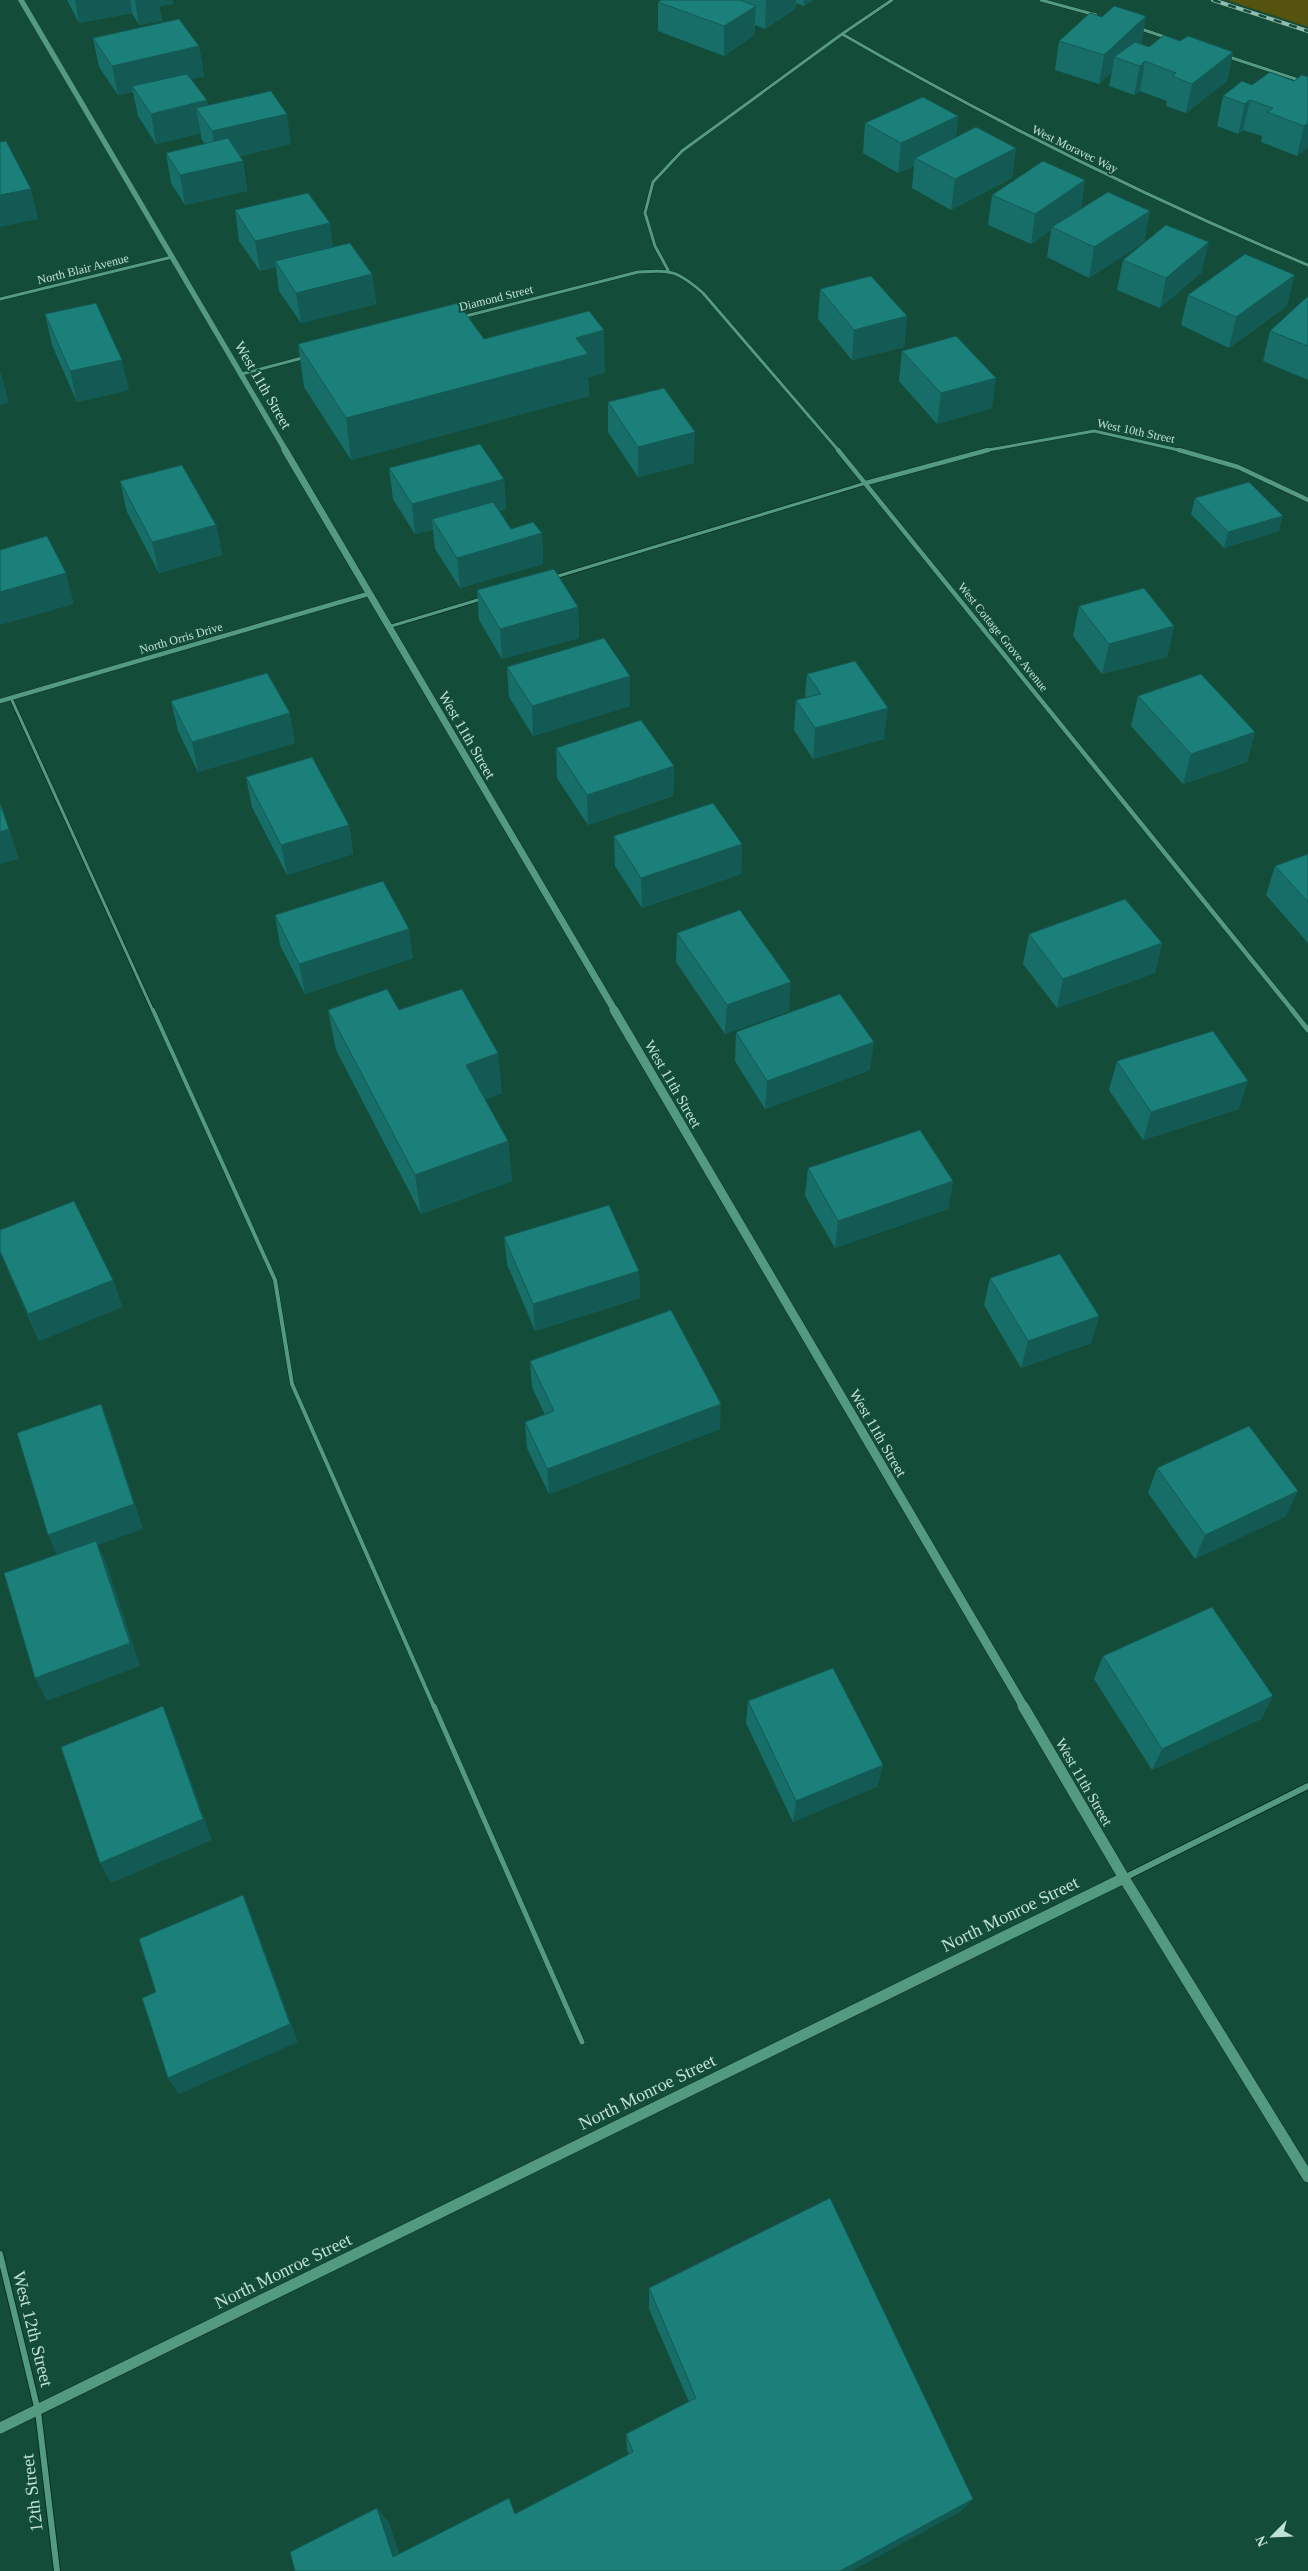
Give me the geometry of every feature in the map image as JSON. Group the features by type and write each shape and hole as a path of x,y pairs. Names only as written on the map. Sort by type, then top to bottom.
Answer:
{"street":[{"name":"West 11th Street","path":"21,0 242,374 368,594 1124,1878 1308,2177"},
{"path":"668,270 655,246 645,213 653,182 682,151 842,34 892,0"},
{"path":"1041,0 1103,17"},
{"path":"1130,25 1177,41"},
{"name":"West Moravec Way","path":"842,34 955,100 1052,150 1154,199 1308,265"},
{"path":"1224,56 1308,83"},
{"name":"North Blair Avenue","path":"0,299 172,257"},
{"name":"Diamond Street","path":"455,319 638,272 668,270"},
{"name":"West Cottage Grove Avenue","path":"668,270 687,280 703,294 866,483 1308,1030"},
{"path":"242,374 310,356"},
{"name":"West 10th Street","path":"866,483 1003,446 1094,431 1160,445 1238,467 1308,500"},
{"name":"North Orris Drive","path":"0,701 368,594"},
{"name":"North Monroe Street","path":"0,2428 1124,1878 1308,1786"},
{"name":"West 12th Street","path":"0,2254 38,2411"},
{"name":"12th Street","path":"38,2411 57,2571"}],"lane":[{"path":"554,577 866,483"},
{"path":"388,627 488,597"},
{"path":"11,698 275,1280 292,1384 582,2042"}],"shaded area":[{"path":"1227,0 1308,0 1308,27"}],"building":[{"path":"661,0 740,0 756,6 724,26 658,2"},
{"path":"1114,6 1146,16 1104,55 1059,41 1090,13 1102,17"},
{"path":"179,19 199,46 112,66 93,38"},
{"path":"1164,35 1180,41 1188,36 1233,52 1192,84 1172,76 1176,73 1145,61 1140,66 1114,57 1135,42 1149,47"},
{"path":"1270,72 1294,81 1302,75 1308,77 1308,123 1304,126 1267,112 1273,108 1250,100 1245,104 1223,96 1242,81 1252,85"},
{"path":"187,74 207,100 151,114 132,86"},
{"path":"271,91 287,114 212,131 196,108"},
{"path":"923,97 958,116 901,143 865,123"},
{"path":"976,127 1016,148 955,179 915,158"},
{"path":"228,138 243,161 180,175 166,153"},
{"path":"6,141 31,189 0,195 0,142"},
{"path":"1043,161 1085,180 1035,214 992,195"},
{"path":"1108,192 1150,211 1094,247 1052,227"},
{"path":"308,193 330,223 255,241 235,210"},
{"path":"1166,225 1209,242 1166,278 1123,260"},
{"path":"350,243 372,274 296,293 275,261"},
{"path":"1245,254 1295,275 1236,317 1188,295"},
{"path":"871,276 907,316 854,330 820,289"},
{"path":"1308,296 1308,346 1270,331"},
{"path":"96,303 122,360 70,371 45,314"},
{"path":"458,303 484,339 589,311 604,330 576,338 588,354 346,418 298,344"},
{"path":"956,336 996,378 941,393 902,351"},
{"path":"664,388 695,432 638,447 608,402"},
{"path":"480,444 504,479 412,504 389,468"},
{"path":"182,465 216,525 152,542 120,481"},
{"path":"1249,482 1283,516 1228,532 1195,498"},
{"path":"493,502 511,529 533,522 542,533 457,558 432,519"},
{"path":"47,536 66,573 0,592 0,550"},
{"path":"554,569 578,607 500,629 477,590"},
{"path":"1144,588 1174,626 1109,644 1079,606"},
{"path":"604,638 630,676 532,706 507,667"},
{"path":"855,661 888,708 815,728 796,700 821,694 807,674"},
{"path":"267,673 290,713 192,742 171,701"},
{"path":"1201,674 1255,732 1191,754 1138,696"},
{"path":"641,720 674,766 587,795 556,748"},
{"path":"312,757 349,825 281,845 246,777"},
{"path":"0,803 9,829 0,832"},
{"path":"713,803 742,844 641,878 614,836"},
{"path":"1308,854 1308,902 1275,866"},
{"path":"383,881 409,929 299,964 275,915"},
{"path":"1125,899 1162,943 1063,979 1029,934"},
{"path":"740,910 791,982 727,1005 677,933"},
{"path":"387,989 399,1010 462,989 498,1053 466,1065 508,1141 415,1175 328,1010"},
{"path":"840,994 874,1042 767,1081 736,1032"},
{"path":"1213,1031 1248,1081 1151,1112 1117,1061"},
{"path":"920,1130 953,1181 838,1221 808,1168"},
{"path":"74,1201 113,1280 28,1314 0,1251 0,1230"},
{"path":"609,1205 639,1271 533,1304 504,1237"},
{"path":"1060,1254 1099,1316 1028,1341 990,1278"},
{"path":"671,1310 721,1404 547,1469 525,1422 554,1411 530,1361"},
{"path":"101,1404 134,1504 48,1535 17,1433"},
{"path":"1249,1426 1298,1491 1205,1535 1157,1468"},
{"path":"96,1541 130,1643 35,1678 4,1573"},
{"path":"1212,1607 1273,1696 1162,1749 1103,1656"},
{"path":"833,1668 883,1765 796,1801 748,1701"},
{"path":"163,1706 203,1819 100,1863 61,1747"},
{"path":"243,1895 290,2024 168,2078 142,1998 156,1992 139,1939"},
{"path":"830,2198 973,2499 840,2571 295,2571 290,2552 377,2508 393,2557 509,2498 515,2514 633,2452 626,2434 696,2398 649,2288"}],"railway":[{"path":"1213,0 1308,31"}]}
